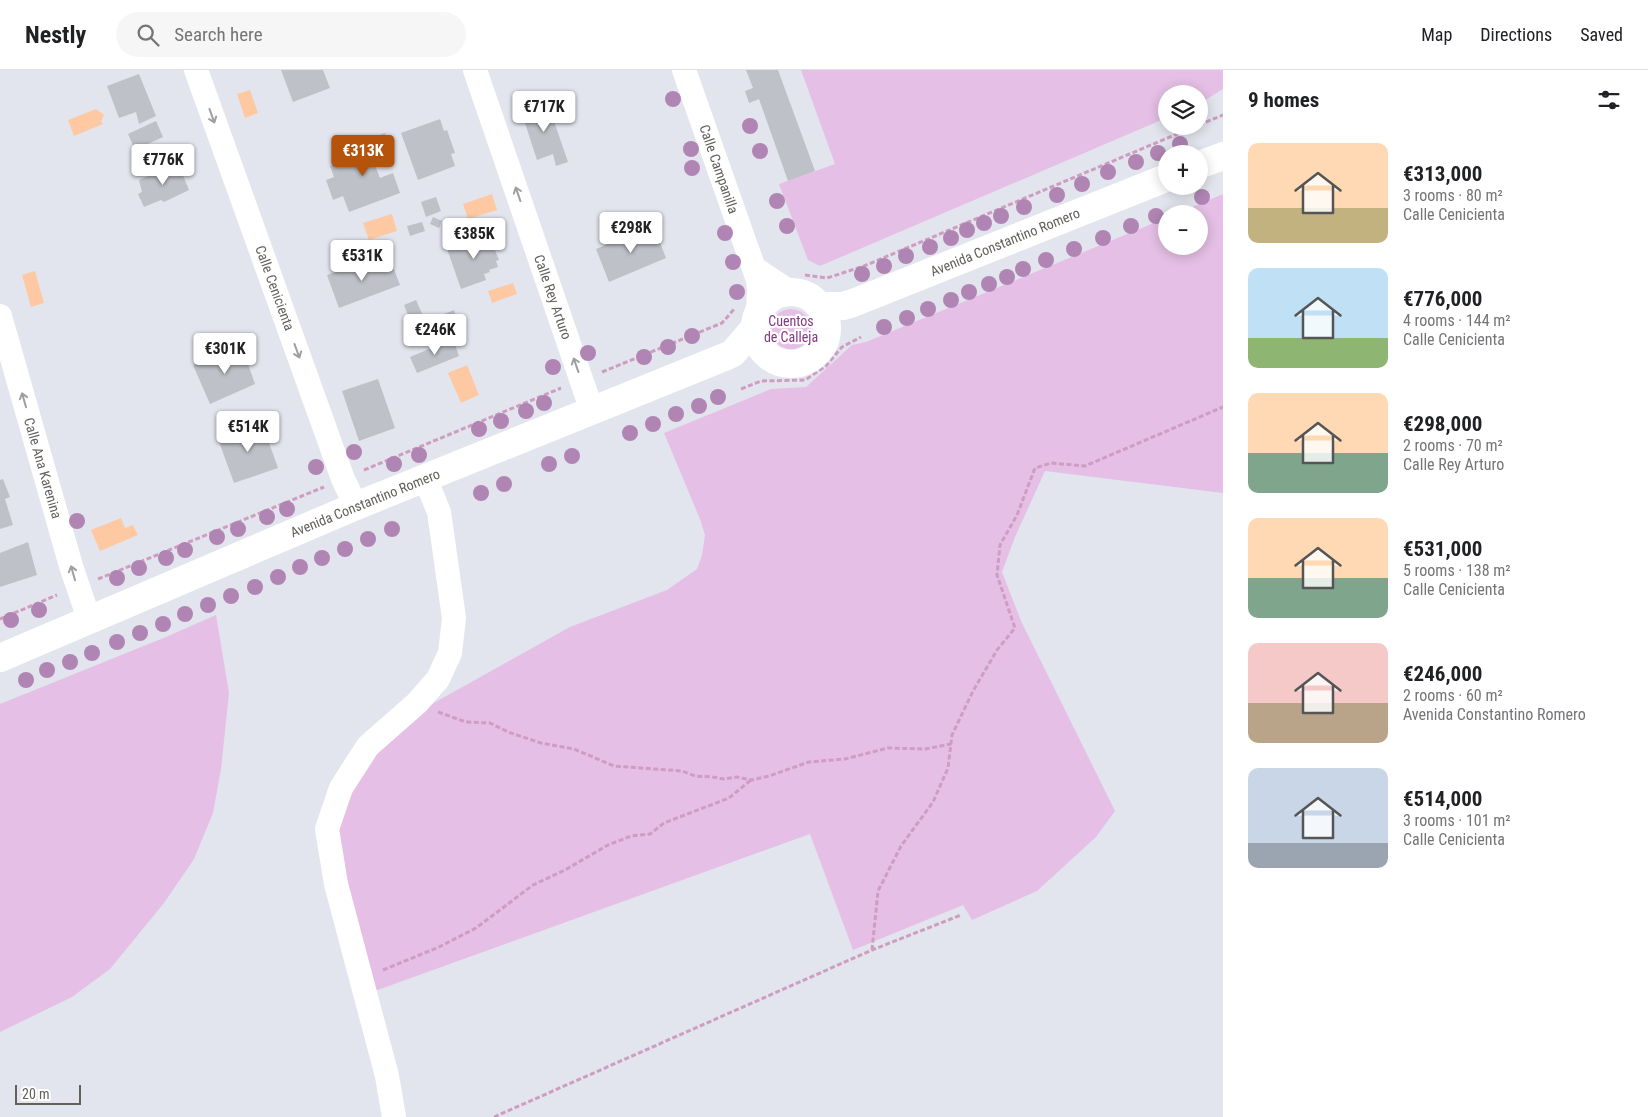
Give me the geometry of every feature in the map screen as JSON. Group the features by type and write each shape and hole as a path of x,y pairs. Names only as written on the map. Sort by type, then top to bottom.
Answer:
{"street":[{"name":"Calle Cenicienta","path":"196,70 343,479 356,506"},
{"name":"Calle Rey Arturo","path":"475,70 592,411"},
{"name":"Calle Campanilla","path":"684,70 754,268 760,289 757,320"},
{"path":"1208,162 1223,156"},
{"name":"Avenida Constantino Romero","path":"830,314 1158,181"},
{"path":"754,268 790,292"},
{"path":"790,292 803,294 814,300 830,314 821,349 802,363 778,362 768,355 758,342 757,320 768,302 778,295 790,292"},
{"name":"Calle Ana Karenina","path":"0,316 75,580 89,619"},
{"name":"Avenida Constantino Romero","path":"733,353 757,320"},
{"name":"Avenida Constantino Romero","path":"0,658 356,506 733,353 768,355"},
{"path":"394,1117 386,1076 336,884 327,829 341,788 368,746 417,703 438,679 450,653 454,618 438,512 425,478"}],"path":[{"path":"1208,121 1223,115"},
{"path":"741,389 761,381 805,380 826,366 842,347 861,337"},
{"path":"872,950 878,891 901,846 933,802 948,768 952,735 973,691 997,650 1015,628 997,575 1000,544 1017,515 1035,468 1051,463 1085,466 1223,406"},
{"path":"417,703 466,722 490,724 541,743 574,749 614,766 682,771 695,776 724,779 737,777 752,780 809,762 844,760 888,748 924,749 951,744"},
{"path":"361,978 439,947 476,928 534,885 566,870 608,845 631,836 650,834 664,823 729,798 752,780"},
{"path":"494,1117 872,950 961,915"}],"green space":[{"path":"801,70 1223,70 1223,89 1208,98 1208,85 1158,85 1158,121 820,266 808,260 779,184 835,164"},
{"path":"1223,194 1223,493 1045,471 1015,537 1002,572 1021,621 1115,811 1096,837 1037,891 972,920 963,905 853,950 810,834 372,992 336,832 363,764 432,704 570,627 667,590 697,569 702,555 705,535 664,433 771,389 806,387 852,345 866,342 1158,221 1158,255 1208,255 1208,205 1197,205"},
{"name":"Cuentos de Calleja","path":"791,309 805,315 811,329 805,343 791,349 777,343 771,329 777,315"},
{"path":"216,615 229,693 221,769 213,813 194,859 164,903 110,969 72,997 0,1032 0,704"}],"shaded area":[{"path":"250,90 258,113 245,118 237,94"},
{"path":"96,109 104,115 101,121 103,124 74,136 68,120"},
{"path":"492,194 497,210 468,219 463,204"},
{"path":"392,214 397,231 369,240 363,223"},
{"path":"35,271 44,303 31,307 22,275"},
{"path":"513,283 517,294 492,303 488,291"},
{"path":"467,365 479,395 461,403 448,373"},
{"path":"121,518 125,528 133,525 138,535 100,551 91,530"}],"building":[{"path":"281,70 323,70 330,88 293,102"},
{"path":"746,70 778,70 815,171 788,181 759,99 749,103 745,91 753,88"},
{"path":"139,74 156,116 139,124 136,112 119,118 107,86"},
{"path":"547,101 568,162 556,166 553,154 537,160 521,111"},
{"path":"440,119 444,131 447,130 455,153 451,154 455,166 418,180 401,133"},
{"path":"156,121 163,137 135,150 128,134"},
{"path":"385,133 391,150 372,158 380,178 393,173 400,193 349,212 343,196 333,200 326,180 334,177 330,166 361,154 357,143"},
{"path":"178,163 189,190 164,202 161,200 144,207 138,194 142,192 139,180"},
{"path":"436,197 441,211 426,217 421,202"},
{"path":"433,217 442,221 439,228 430,224"},
{"path":"422,222 425,231 410,236 407,226"},
{"path":"653,225 666,258 609,282 596,249"},
{"path":"487,233 489,239 495,236 499,249 495,250 499,260 496,261 498,267 484,274 486,280 461,289 446,246 462,240 466,250 474,247 471,238"},
{"path":"369,260 372,269 391,262 400,285 339,308 327,275"},
{"path":"416,300 424,318 411,323 404,305"},
{"path":"454,310 459,325 436,333 431,319"},
{"path":"453,339 459,356 417,373 410,357"},
{"path":"242,347 255,384 210,404 193,365"},
{"path":"378,379 395,428 359,441 342,391"},
{"path":"262,423 278,468 234,483 218,439"},
{"path":"3,479 10,497 5,499 13,525 0,529 0,480"},
{"path":"28,542 37,575 0,587 0,553"}]}
